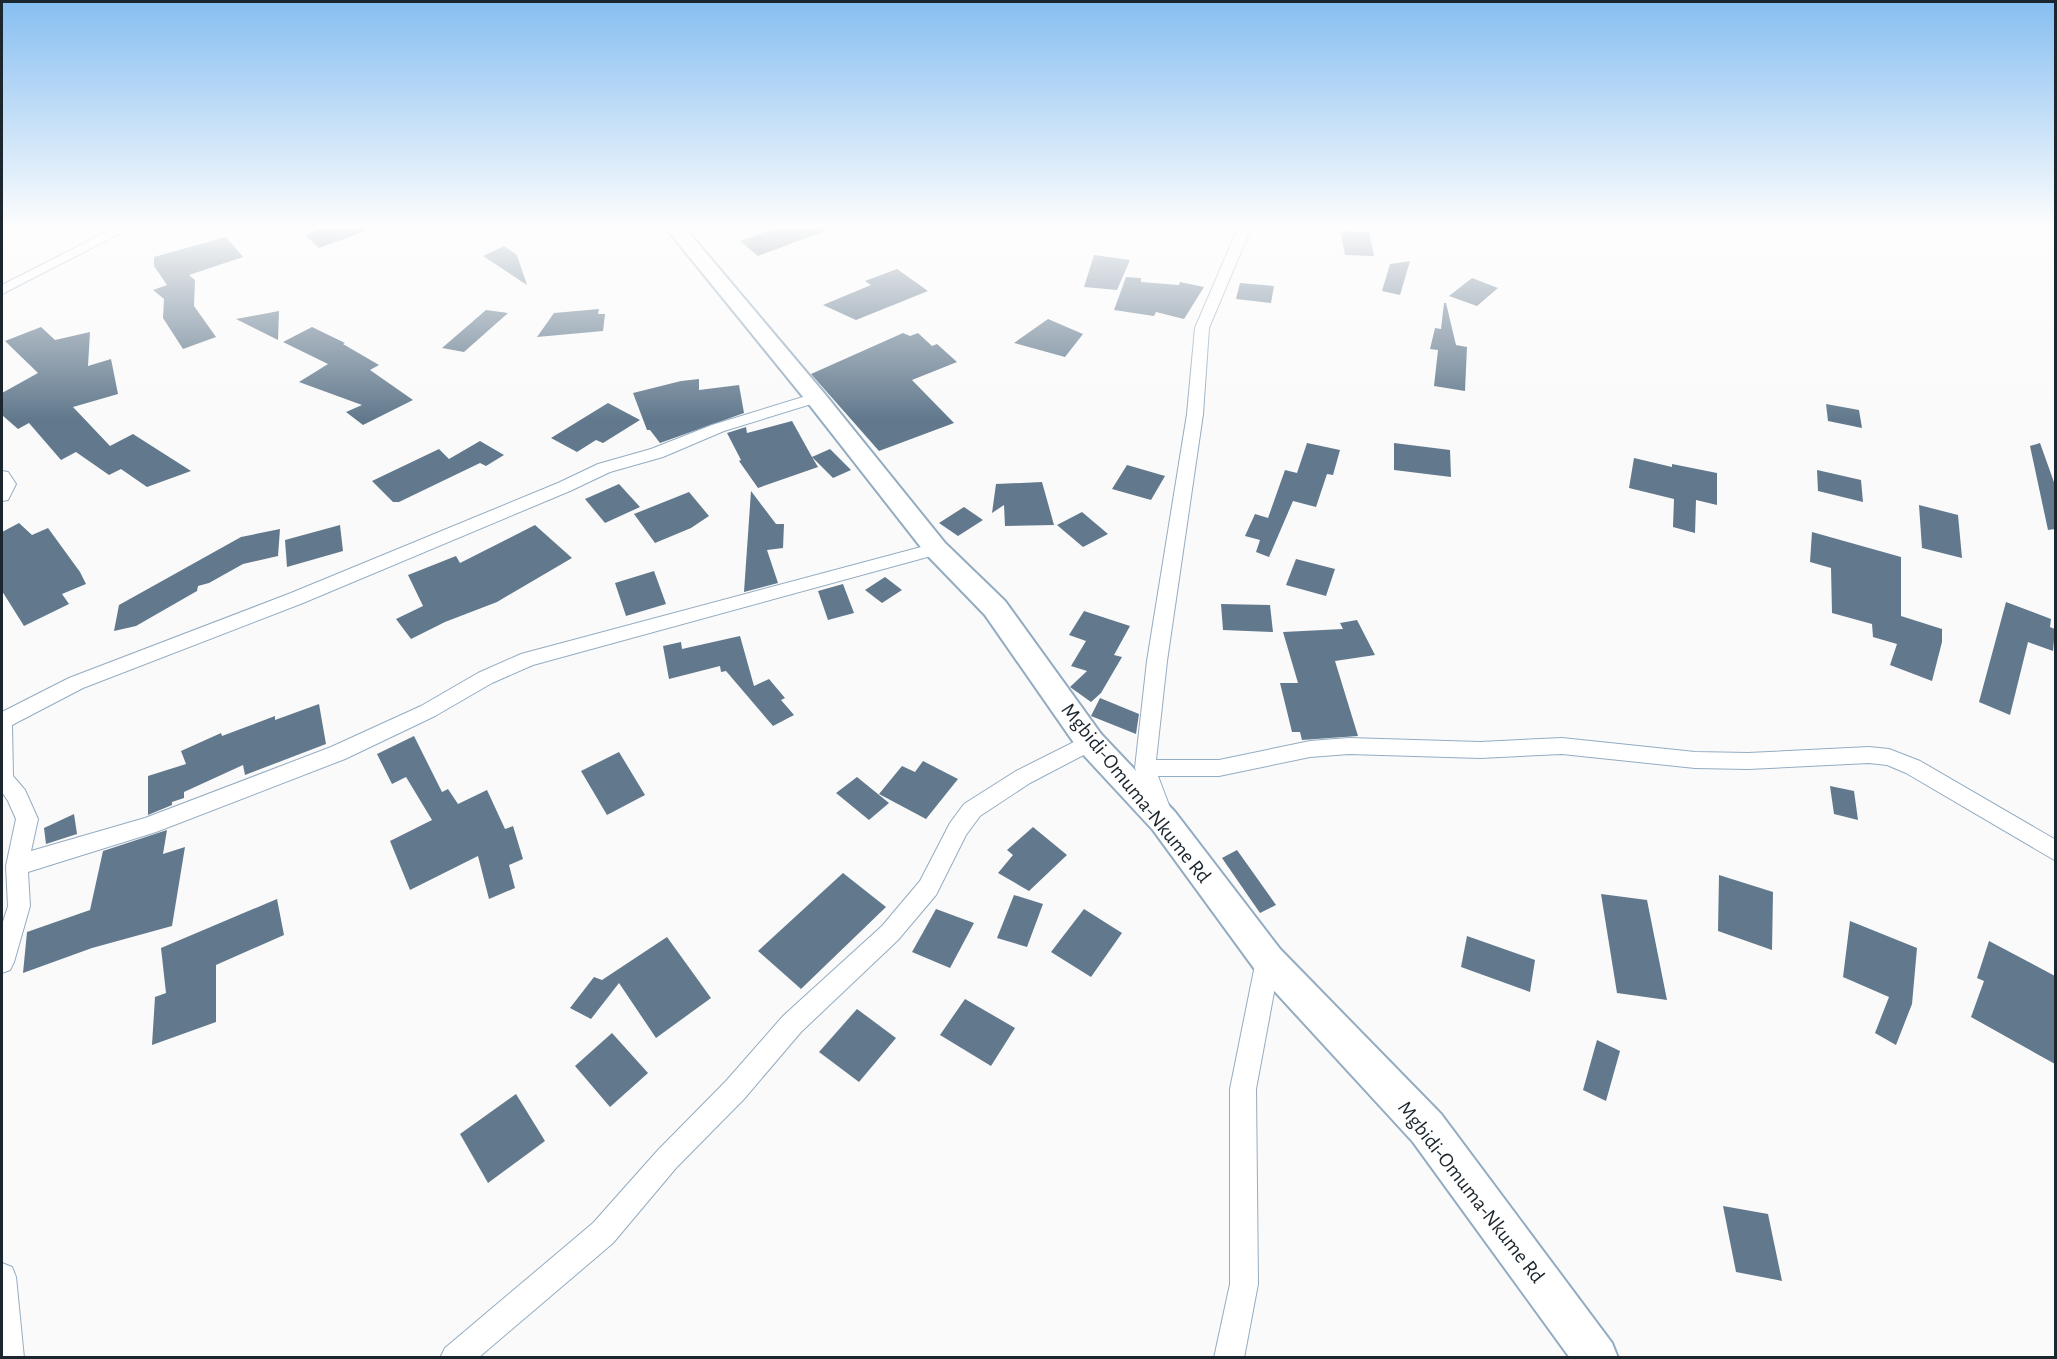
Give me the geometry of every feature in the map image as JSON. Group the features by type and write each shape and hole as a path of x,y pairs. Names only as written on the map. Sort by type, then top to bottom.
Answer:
{"street":[{"name":"Mgbidi-Omuma-Nkume Rd","path":"728,291 936,549 995,608 1090,742 1164,821 1268,960 1427,1128 1596,1358"},
{"path":"1164,821 1145,768 1157,661 1195,414 1202,328 1218,291"},
{"path":"2,962 19,906 17,866 27,819 17,796 3,778 2,721 76,683 297,598 564,487 604,468 657,453 717,428 816,398"},
{"path":"2,476 8,484 2,496"},
{"path":"17,866 148,825 338,753 428,711 484,678 528,659 936,549"},
{"path":"455,1358 603,1233 667,1159 735,1090 792,1024 891,933 928,888 958,829 972,810 1023,777 1090,742"},
{"path":"1145,768 1219,768 1310,749 1349,746 1480,750 1562,746 1695,760 1748,762 1821,756 1889,757 1913,767 2055,852"},
{"path":"1229,1358 1244,1284 1243,1089 1268,960"},
{"path":"2,1277 9,1358"}],"building":[{"path":"155,291 195,291 194,306 216,337 183,349 163,318 164,299"},
{"path":"856,291 927,291 856,320 823,305"},
{"path":"1121,291 1201,291 1184,319 1156,312 1154,316 1114,310"},
{"path":"1238,291 1273,291 1271,303 1236,299"},
{"path":"1384,291 1401,291 1400,295"},
{"path":"1455,291 1494,291 1477,306 1449,296"},
{"path":"1444,303 1446,303 1456,345 1467,347 1465,391 1434,386 1438,350 1430,349 1435,328 1441,329"},
{"path":"599,309 598,314 605,314 603,331 537,337 554,313"},
{"path":"486,310 508,313 464,352 442,348"},
{"path":"279,311 278,340 236,319"},
{"path":"1048,319 1083,334 1065,357 1014,343"},
{"path":"41,327 55,340 90,332 88,366 111,359 118,394 73,407 110,446 133,434 191,471 147,487 121,469 109,475 76,452 61,460 29,423 18,429 2,415 2,393 38,373 5,341"},
{"path":"312,327 345,343 343,344 379,365 370,370 413,400 363,425 346,412 362,405 299,382 328,364 283,342"},
{"path":"903,333 910,336 918,333 932,346 937,344 957,362 912,380 954,423 879,451 811,374"},
{"path":"699,379 699,390 739,385 744,413 660,443 650,430 647,430 633,393"},
{"path":"608,403 640,420 603,443 596,440 577,452 551,438"},
{"path":"1826,404 1859,410 1862,428 1828,421"},
{"path":"792,421 818,467 758,488 739,461 741,460 727,433 746,427 747,433"},
{"path":"480,441 504,455 486,466 480,463 399,502 393,502 372,481 439,449 449,459"},
{"path":"1307,443 1340,450 1333,475 1327,474 1316,507 1293,501 1269,557 1256,552 1260,540 1245,536 1255,514 1268,518 1285,470 1297,473"},
{"path":"1394,443 1450,450 1451,477 1394,470"},
{"path":"2040,443 2055,485 2055,529 2048,530 2030,446"},
{"path":"830,449 851,470 833,478 812,457"},
{"path":"1634,458 1672,467 1672,464 1717,473 1717,505 1696,500 1695,533 1673,527 1674,499 1629,488"},
{"path":"1127,465 1165,476 1151,500 1112,489"},
{"path":"1817,470 1861,480 1863,502 1818,491"},
{"path":"1042,482 1054,525 1005,526 1004,505 992,513 996,484"},
{"path":"619,484 640,507 605,523 585,499"},
{"path":"751,491 776,524 784,524 783,548 767,550 778,583 744,592"},
{"path":"689,492 709,516 691,528 655,543 634,514"},
{"path":"1919,505 1958,515 1962,558 1922,548"},
{"path":"964,507 983,520 958,536 939,523"},
{"path":"1082,512 1108,534 1083,547 1057,525"},
{"path":"19,523 32,535 48,528 86,584 62,594 69,604 24,626 2,591 2,532"},
{"path":"340,525 343,551 287,567 285,540"},
{"path":"535,525 572,558 497,602 445,622 411,639 396,619 423,606 408,575 456,556 460,563"},
{"path":"280,529 278,556 243,564 209,583 198,586 197,591 136,626 114,631 119,605 241,537"},
{"path":"1812,532 1901,557 1901,616 1942,629 1942,642 1932,681 1890,665 1897,644 1873,637 1872,624 1832,613 1831,568 1810,562"},
{"path":"1296,559 1335,569 1326,596 1286,585"},
{"path":"654,571 666,604 626,616 615,583"},
{"path":"885,577 902,590 882,603 865,590"},
{"path":"843,584 854,613 828,620 818,591"},
{"path":"2006,602 2051,619 2050,627 2055,629 2053,651 2028,642 2010,715 1979,702"},
{"path":"1221,604 1270,605 1273,632 1223,630"},
{"path":"1084,611 1130,626 1114,655 1122,657 1101,693 1091,702 1070,687 1087,671 1071,666 1086,641 1069,635"},
{"path":"1357,620 1375,655 1335,661 1358,736 1302,740 1300,732 1292,732 1280,683 1298,683 1283,632 1343,629 1340,623"},
{"path":"740,636 754,686 769,679 785,698 781,700 794,715 773,726 726,671 721,672 720,666 669,679 663,646 681,642 682,649"},
{"path":"1100,698 1139,714 1136,734 1091,716"},
{"path":"319,704 326,744 245,775 243,765 184,792 184,798 148,815 148,776 186,764 181,751 221,733 222,736 275,716 275,720"},
{"path":"414,736 442,792 448,789 458,804 487,790 505,829 513,826 523,859 509,865 515,888 489,899 478,856 410,890 390,841 432,820 406,777 392,784 377,754"},
{"path":"619,752 645,795 607,815 581,771"},
{"path":"923,761 958,779 926,819 879,794 902,766 915,772"},
{"path":"857,777 889,803 869,820 836,793"},
{"path":"1830,786 1854,791 1858,820 1834,814"},
{"path":"74,814 77,834 46,844 44,828"},
{"path":"1033,827 1067,855 1029,891 998,873 1013,855 1007,850"},
{"path":"167,830 163,854 185,847 172,926 92,948 23,973 27,932 90,910 103,851"},
{"path":"1237,850 1276,905 1260,913 1222,858"},
{"path":"843,873 886,907 801,989 758,951"},
{"path":"1719,875 1773,892 1772,950 1718,931"},
{"path":"1601,894 1647,900 1667,1000 1617,993"},
{"path":"1014,895 1043,904 1027,947 997,938"},
{"path":"277,899 284,935 216,965 216,1022 152,1045 155,997 166,993 161,948"},
{"path":"936,909 974,923 950,968 912,952"},
{"path":"1084,909 1122,933 1091,977 1051,952"},
{"path":"1850,921 1917,948 1912,1004 1896,1045 1875,1033 1889,997 1843,977"},
{"path":"1467,936 1535,960 1530,992 1461,967"},
{"path":"667,937 711,998 656,1038 619,983 591,1019 570,1008 594,977 602,980"},
{"path":"1989,941 2055,976 2055,1064 1971,1017 1984,981 1977,978"},
{"path":"965,999 1015,1028 991,1066 940,1035"},
{"path":"857,1009 896,1038 859,1082 819,1052"},
{"path":"612,1033 648,1073 610,1107 575,1066"},
{"path":"1597,1040 1620,1051 1606,1101 1583,1090"},
{"path":"516,1094 545,1141 488,1183 460,1134"},
{"path":"1723,1206 1768,1214 1782,1281 1736,1272"}]}
